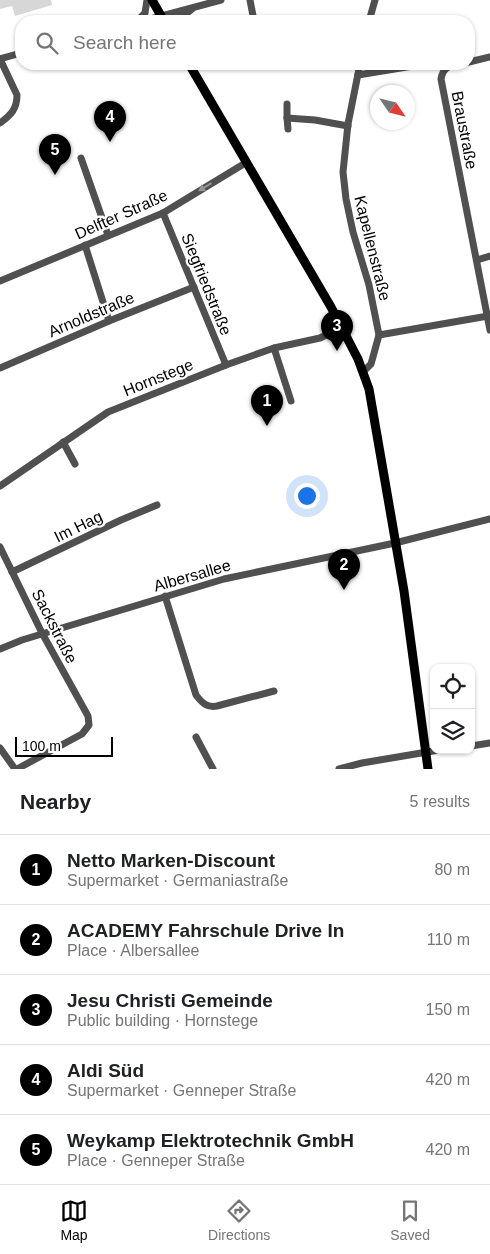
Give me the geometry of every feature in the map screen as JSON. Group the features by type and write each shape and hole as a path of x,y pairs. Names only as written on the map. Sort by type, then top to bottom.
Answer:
{"main road":[{"path":"152,0 161,15"},
{"path":"193,70 342,327 358,359 369,389 408,621 428,769"}],"street":[{"path":"143,15 147,0"},
{"path":"185,15 201,3 221,0"},
{"path":"250,0 253,15"},
{"path":"371,15 375,0"},
{"path":"174,15 194,8"},
{"path":"0,123 14,111 17,95 0,59 15,55"},
{"path":"475,61 490,57"},
{"name":"Kapellenstraße","path":"359,70 348,126 343,172 353,232 369,285 380,335 371,364 363,372"},
{"path":"358,75 388,70"},
{"name":"Braustraße","path":"443,70 441,79 478,260 490,330"},
{"path":"287,104 288,128"},
{"path":"287,118 315,120 348,126"},
{"path":"81,158 108,235"},
{"name":"Delfter Straße","path":"0,281 163,213 247,162"},
{"name":"Siegfriedstraße","path":"163,213 226,365"},
{"path":"85,245 109,321"},
{"path":"478,260 490,256"},
{"name":"Arnoldstraße","path":"0,368 194,286"},
{"path":"380,335 488,316"},
{"name":"Hornstege","path":"0,486 108,412 226,365 274,348 320,338 342,327"},
{"path":"274,348 291,401"},
{"path":"63,442 75,464"},
{"name":"Im Hag","path":"12,572 157,505"},
{"name":"Albersallee","path":"0,649 42,633 224,579 395,543 490,520"},
{"name":"Sackstraße","path":"0,547 42,633 88,716 89,725 82,734 16,769"},
{"path":"165,596 196,695 203,704 212,707 218,706 274,691"},
{"path":"196,737 213,769"},
{"path":"475,745 490,743"},
{"path":"0,748 16,769"},
{"path":"338,769 430,751"}],"shaded area":[{"path":"0,0 51,0 52,5 15,16 12,6 0,9"}],"place":[{"name":"Aldi Süd","path":"110,142"},
{"name":"Weykamp Elektrotechnik GmbH","path":"55,175"},
{"name":"Jesu Christi Gemeinde","path":"337,351"},
{"name":"Netto Marken-Discount","path":"267,426"},
{"name":"ACADEMY Fahrschule Drive In","path":"344,590"}]}
